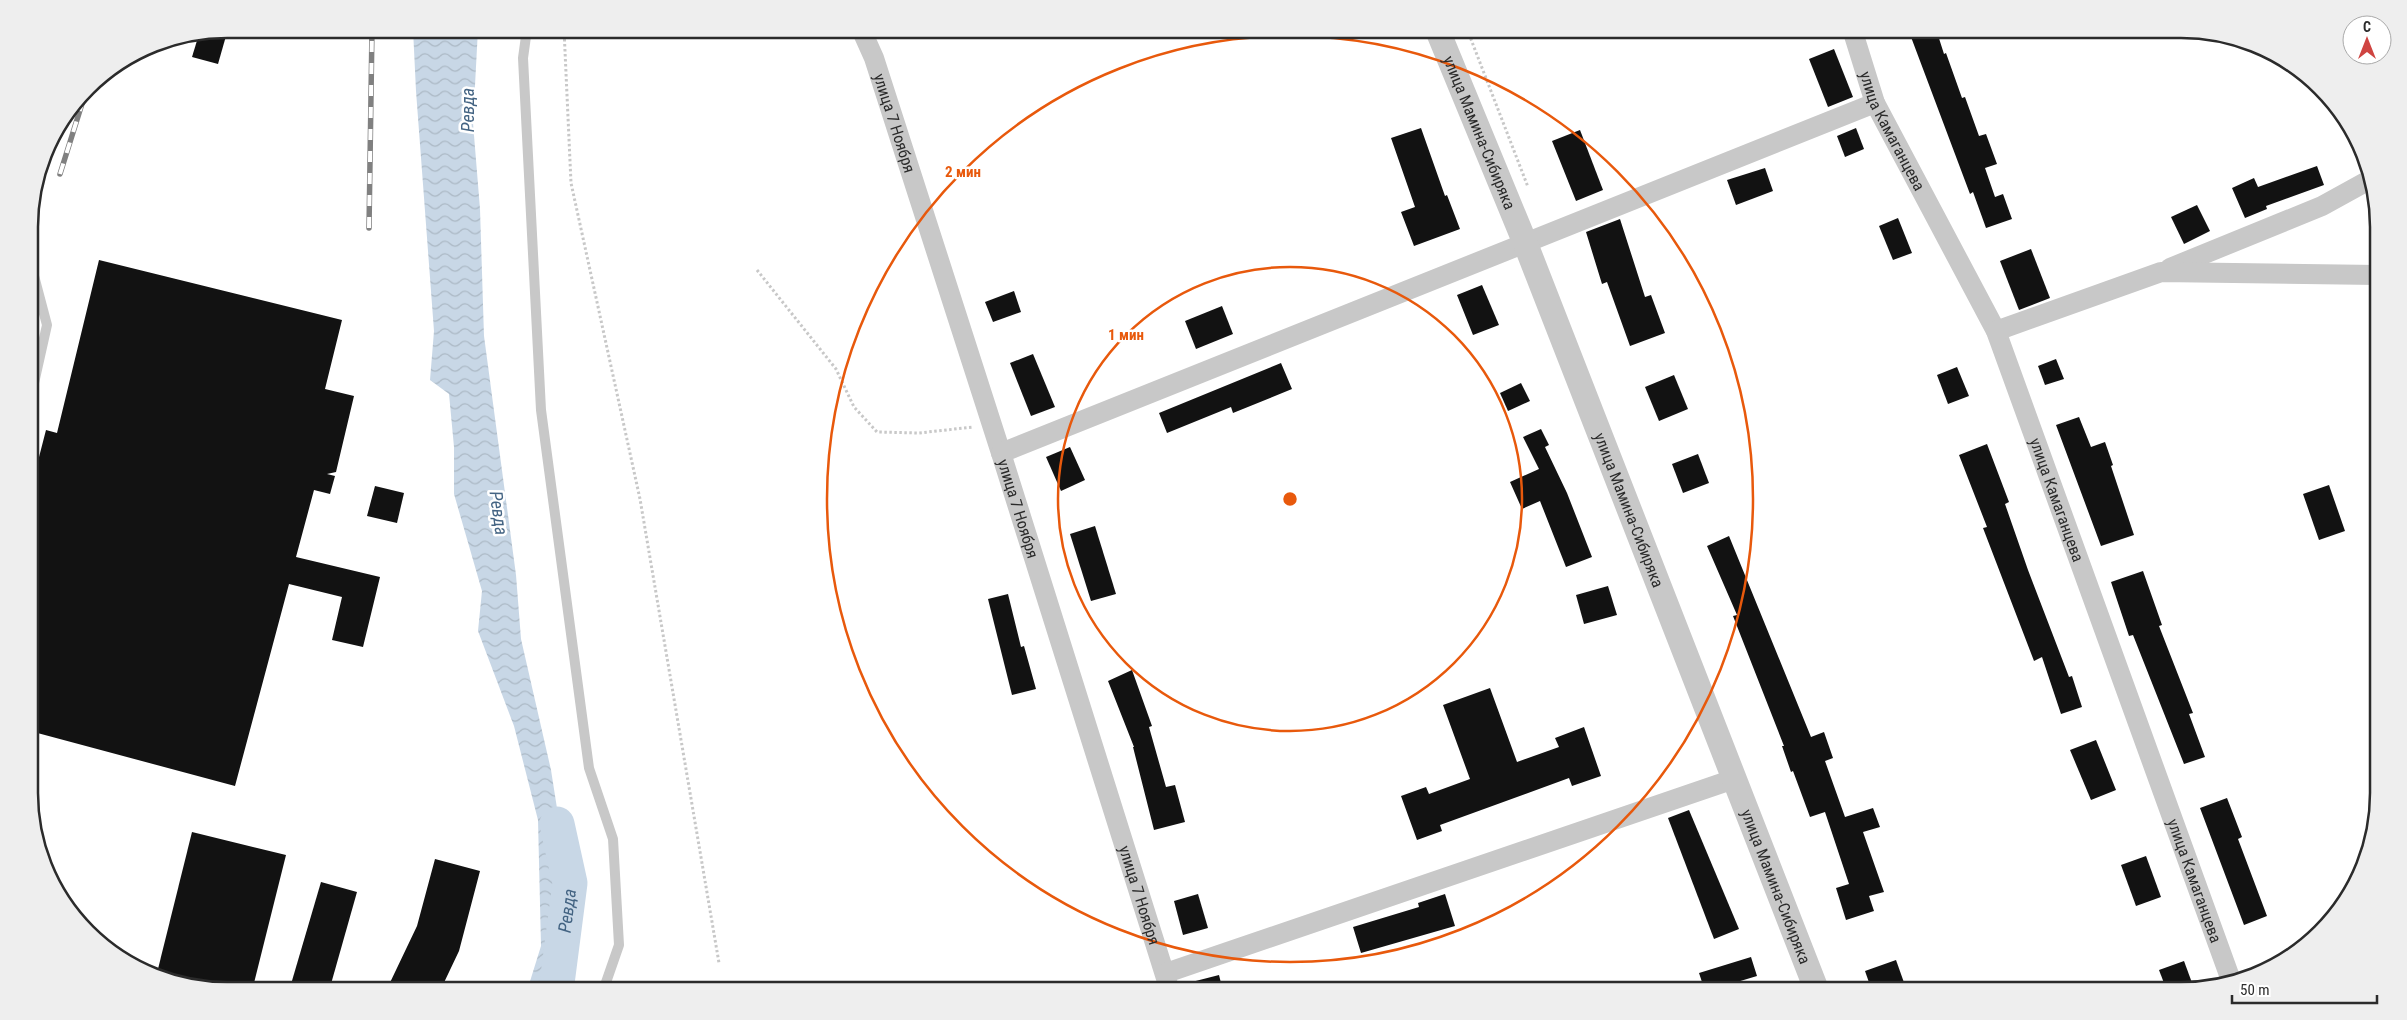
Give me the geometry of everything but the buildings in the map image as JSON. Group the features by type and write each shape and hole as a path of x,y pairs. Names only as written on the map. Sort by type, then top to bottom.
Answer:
{"street":[{"name":"улица 7 Ноября","path":"864,38 874,58 1002,453 1168,982"},
{"name":"улица Мамина-Сибиряка","path":"1442,38 1526,245 1814,982"},
{"name":"улица Камаганцева","path":"1855,38 1875,103 1996,330 2229,976"},
{"path":"1002,453 1526,245 1875,103"},
{"path":"1996,330 2161,272 2322,206 2364,183"},
{"path":"2161,272 2370,275"},
{"path":"1168,982 1734,779"}],"lane":[{"path":"526,38 523,58 541,410 588,768 614,839 619,945 606,982"},
{"path":"38,291 47,325 38,365"}],"path":[{"path":"564,38 571,183 640,499 719,962"},
{"path":"1471,38 1530,191"},
{"path":"756,270 836,369 854,407 877,432 919,433 965,427 994,429"}],"water":[{"path":"413,38 478,38 473,123 480,209 484,336 516,575 521,639 551,770 567,872 572,965 567,982 530,982 541,946 538,820 514,726 478,631 482,591 454,494 454,447 449,394 430,380 434,331"}],"waterway":[{"name":"Ревда","path":"557,824 570,883 557,982"}],"railway":[{"path":"369,228 372,38"},
{"path":"60,174 82,105"}]}
